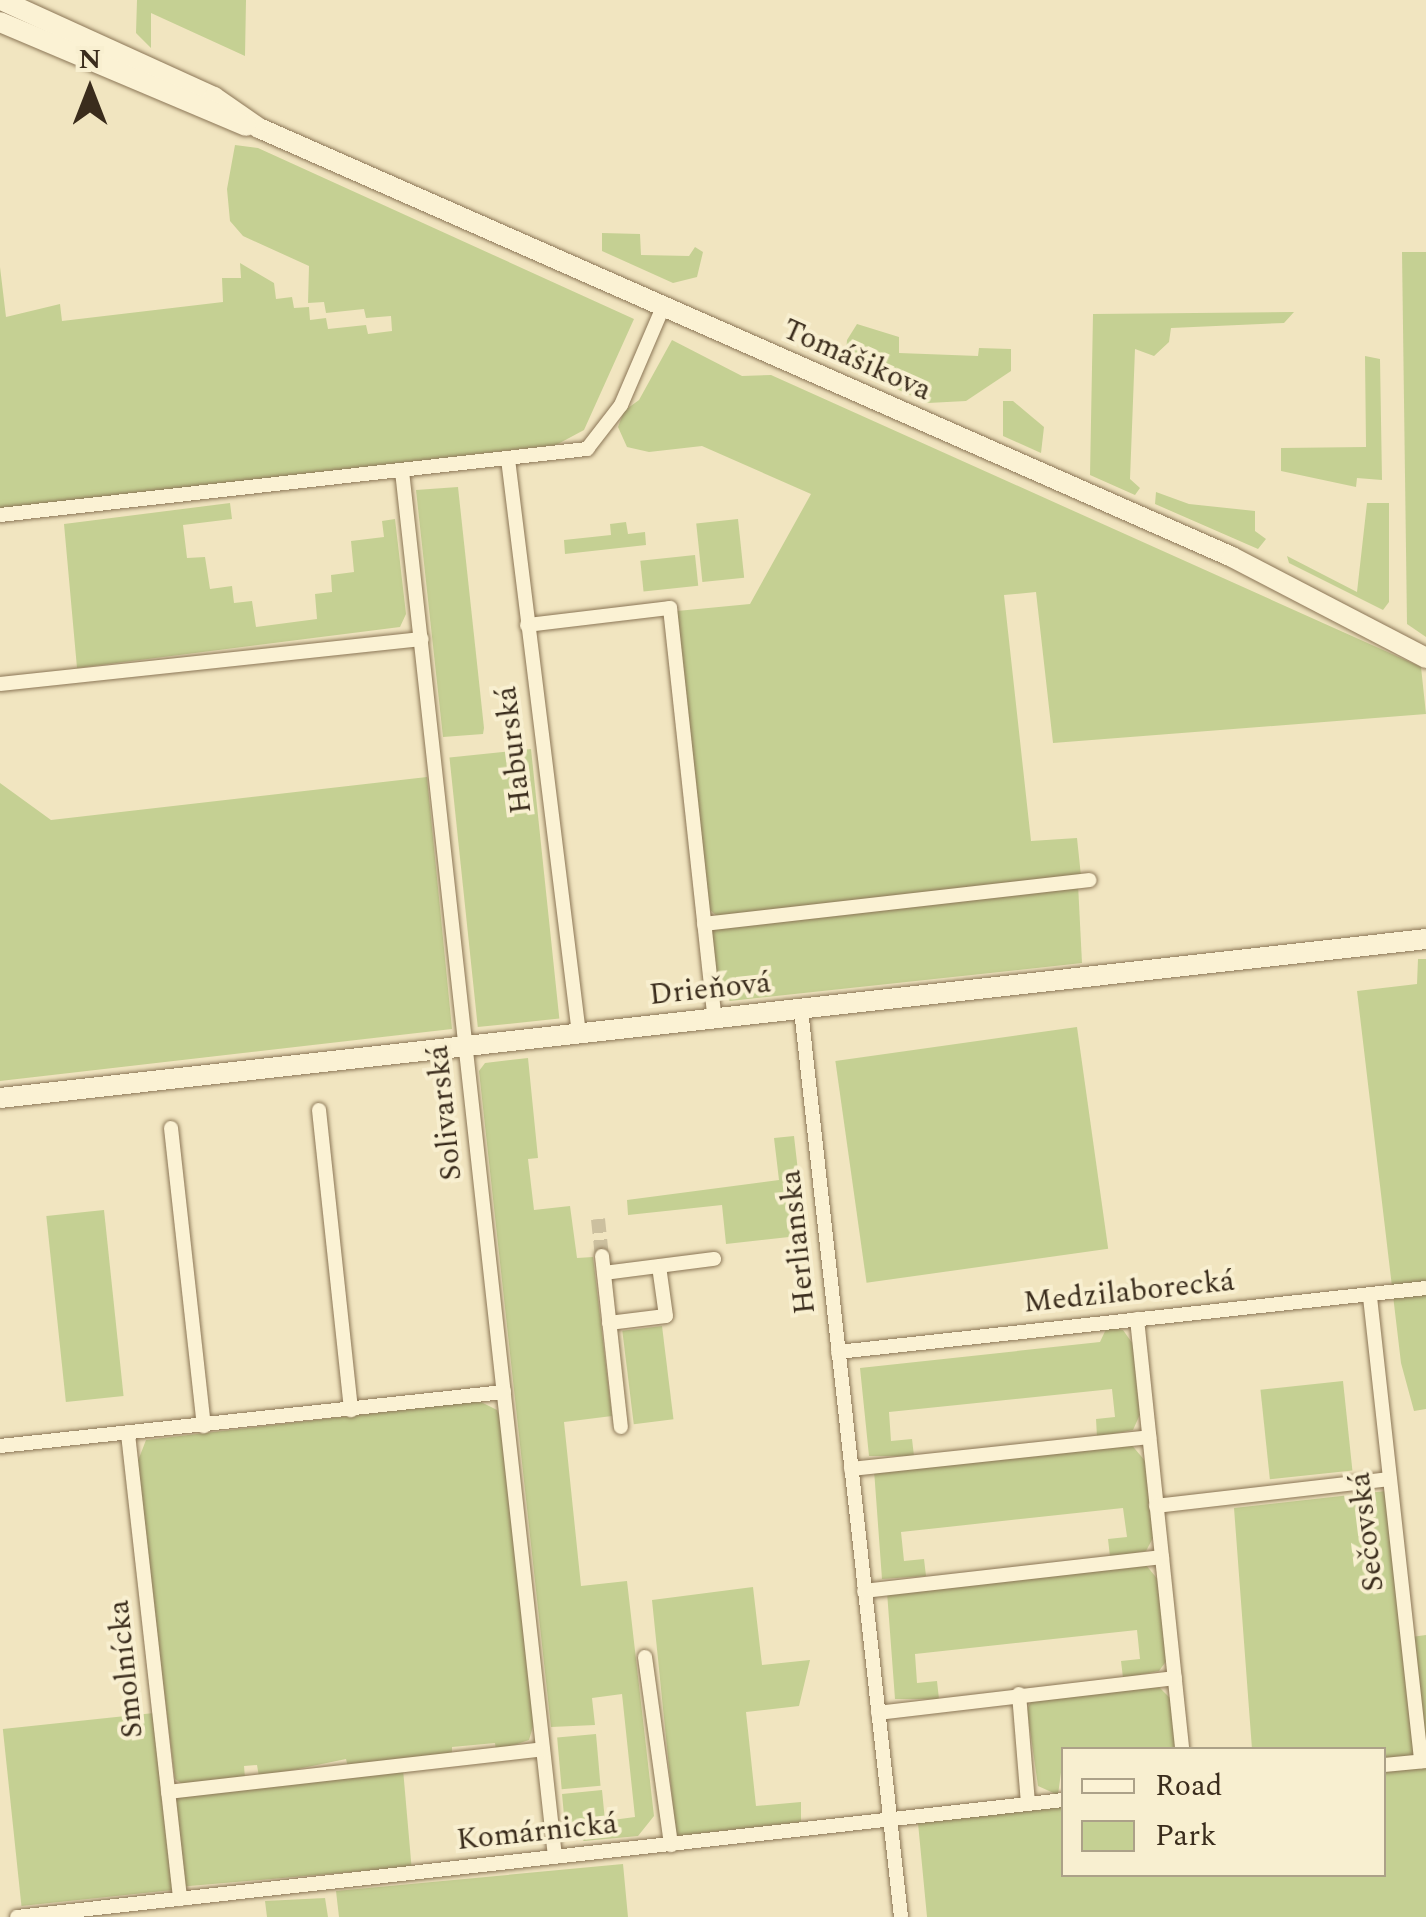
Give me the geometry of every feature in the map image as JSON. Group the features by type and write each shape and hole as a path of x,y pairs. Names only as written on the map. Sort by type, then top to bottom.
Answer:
{"main road":[{"name":"Tomášikova","path":"1,0 214,97 259,128 1232,558 1426,658"},
{"name":"Tomášikova","path":"0,22 231,123 259,128"},
{"name":"Drieňová","path":"0,1098 1426,939"}],"street":[{"path":"0,515 587,449 599,440 663,307"},
{"name":"Haburská","path":"508,459 579,1034"},
{"name":"Solivarská","path":"402,471 555,1857"},
{"path":"527,626 670,608 714,1019"},
{"path":"0,684 422,640"},
{"path":"704,924 1088,880"},
{"name":"Herlianska","path":"801,1010 901,1917"},
{"path":"318,1110 351,1410"},
{"path":"171,1128 204,1426"},
{"path":"602,1256 621,1428"},
{"path":"604,1273 714,1259"},
{"path":"610,1323 666,1316 659,1266"},
{"name":"Medzilaborecká","path":"838,1352 1426,1288"},
{"name":"Sečovská","path":"1370,1296 1423,1761"},
{"path":"1136,1318 1182,1747"},
{"path":"0,1446 504,1397"},
{"name":"Smolnícka","path":"128,1434 180,1899"},
{"path":"851,1469 1149,1437"},
{"path":"1156,1506 1389,1479"},
{"path":"864,1591 1162,1557"},
{"path":"1409,1650 1426,1649"},
{"path":"645,1657 671,1845"},
{"path":"878,1713 1175,1678"},
{"path":"1019,1694 1028,1804"},
{"path":"168,1792 543,1749"},
{"path":"1386,1765 1423,1761"},
{"name":"Komárnická","path":"17,1917 1061,1800"}],"green space":[{"path":"137,0 246,0 245,56 151,13 151,48 136,33"},
{"path":"235,145 258,148 634,319 584,430 556,445 0,509 0,267 6,317 60,304 62,321 223,302 222,278 241,278 240,263 274,283 276,299 292,297 294,308 309,307 310,320 326,318 328,329 366,325 368,334 392,331 391,316 366,318 364,309 326,313 324,302 308,303 309,266 243,236 230,221 227,189"},
{"path":"602,233 640,234 641,255 689,256 695,247 703,252 697,277 673,283 602,251"},
{"path":"1402,252 1426,252 1426,637 1407,624"},
{"path":"1294,312 1284,323 1171,328 1169,342 1154,356 1135,349 1130,479 1140,488 1135,495 1090,475 1093,314"},
{"path":"857,324 899,337 899,353 978,356 979,348 1011,349 1011,371 966,401 928,403 845,366 847,340"},
{"path":"672,340 742,376 771,375 1421,667 1426,714 1053,743 1036,592 1004,595 1031,841 1077,838 1081,876 717,916 709,909 677,611 750,604 811,494 702,446 649,452 627,447 618,427 624,411 639,400"},
{"path":"1365,356 1380,359 1382,480 1357,478 1356,487 1281,471 1281,448 1366,447"},
{"path":"1003,401 1013,401 1044,427 1041,453 1003,436"},
{"path":"458,487 484,728 483,734 443,737 416,490"},
{"path":"1156,492 1189,504 1255,511 1255,531 1266,539 1258,549 1155,504"},
{"path":"230,503 232,519 183,525 187,558 205,557 210,589 232,586 234,603 252,601 256,627 317,619 315,594 332,592 331,575 354,572 351,541 384,537 382,521 395,519 406,614 400,627 77,668 64,524"},
{"path":"1367,503 1389,503 1389,602 1383,610 1289,563 1287,556 1357,592"},
{"path":"738,519 744,578 702,582 696,523"},
{"path":"626,522 628,534 645,532 646,545 565,554 564,540 611,535 610,524"},
{"path":"695,555 698,586 644,592 640,561"},
{"path":"531,749 559,1019 478,1027 449,758"},
{"path":"427,777 452,1029 0,1081 0,783 51,820"},
{"path":"1078,884 1082,963 730,1001 719,993 710,924"},
{"path":"1418,959 1426,959 1426,1409 1414,1411 1401,1363 1357,991 1417,984"},
{"path":"1077,1027 1108,1249 867,1283 835,1061"},
{"path":"528,1058 538,1158 528,1159 534,1210 570,1206 577,1258 593,1257 612,1416 564,1422 581,1586 627,1581 654,1816 638,1836 584,1841 565,1826 562,1794 602,1790 605,1821 635,1817 622,1694 592,1698 595,1725 551,1727 479,1071 485,1063"},
{"path":"794,1136 804,1224 798,1236 726,1244 722,1205 628,1215 627,1200 779,1180 774,1138"},
{"path":"104,1210 124,1396 66,1402 46,1216"},
{"path":"662,1326 673,1419 634,1424 622,1331"},
{"path":"1107,1327 1123,1330 1135,1347 1141,1412 1133,1430 1097,1437 1096,1419 1115,1417 1112,1389 889,1412 891,1441 912,1439 914,1456 869,1456 860,1368 1100,1342"},
{"path":"1343,1381 1352,1471 1270,1479 1260,1390"},
{"path":"479,1401 497,1410 501,1420 534,1723 529,1740 496,1751 495,1743 452,1747 452,1756 348,1767 346,1759 259,1777 257,1765 244,1766 245,1778 184,1785 175,1779 136,1466 146,1440"},
{"path":"1130,1443 1146,1462 1154,1536 1146,1551 1110,1557 1108,1539 1127,1537 1123,1508 901,1532 904,1561 924,1559 926,1576 882,1579 874,1470"},
{"path":"1386,1491 1404,1638 1426,1635 1426,1917 927,1917 918,1823 1061,1807 1061,1877 1386,1877 1386,1747 1252,1747 1234,1508"},
{"path":"1146,1565 1159,1581 1167,1660 1159,1671 1123,1678 1121,1661 1140,1659 1137,1630 915,1654 917,1683 937,1681 939,1699 895,1699 887,1592"},
{"path":"753,1587 762,1665 810,1660 799,1706 746,1712 756,1806 801,1802 801,1822 676,1836 652,1600"},
{"path":"1159,1687 1172,1700 1178,1747 1061,1747 1058,1795 1038,1786 1027,1709 1032,1700"},
{"path":"154,1713 173,1890 21,1906 3,1729"},
{"path":"596,1734 601,1786 562,1789 557,1737"},
{"path":"403,1769 412,1867 180,1887 172,1789"},
{"path":"623,1864 628,1917 339,1917 336,1891"},
{"path":"325,1898 328,1917 267,1917 265,1901"}],"tunnel":[{"path":"598,1219 602,1256"}]}
